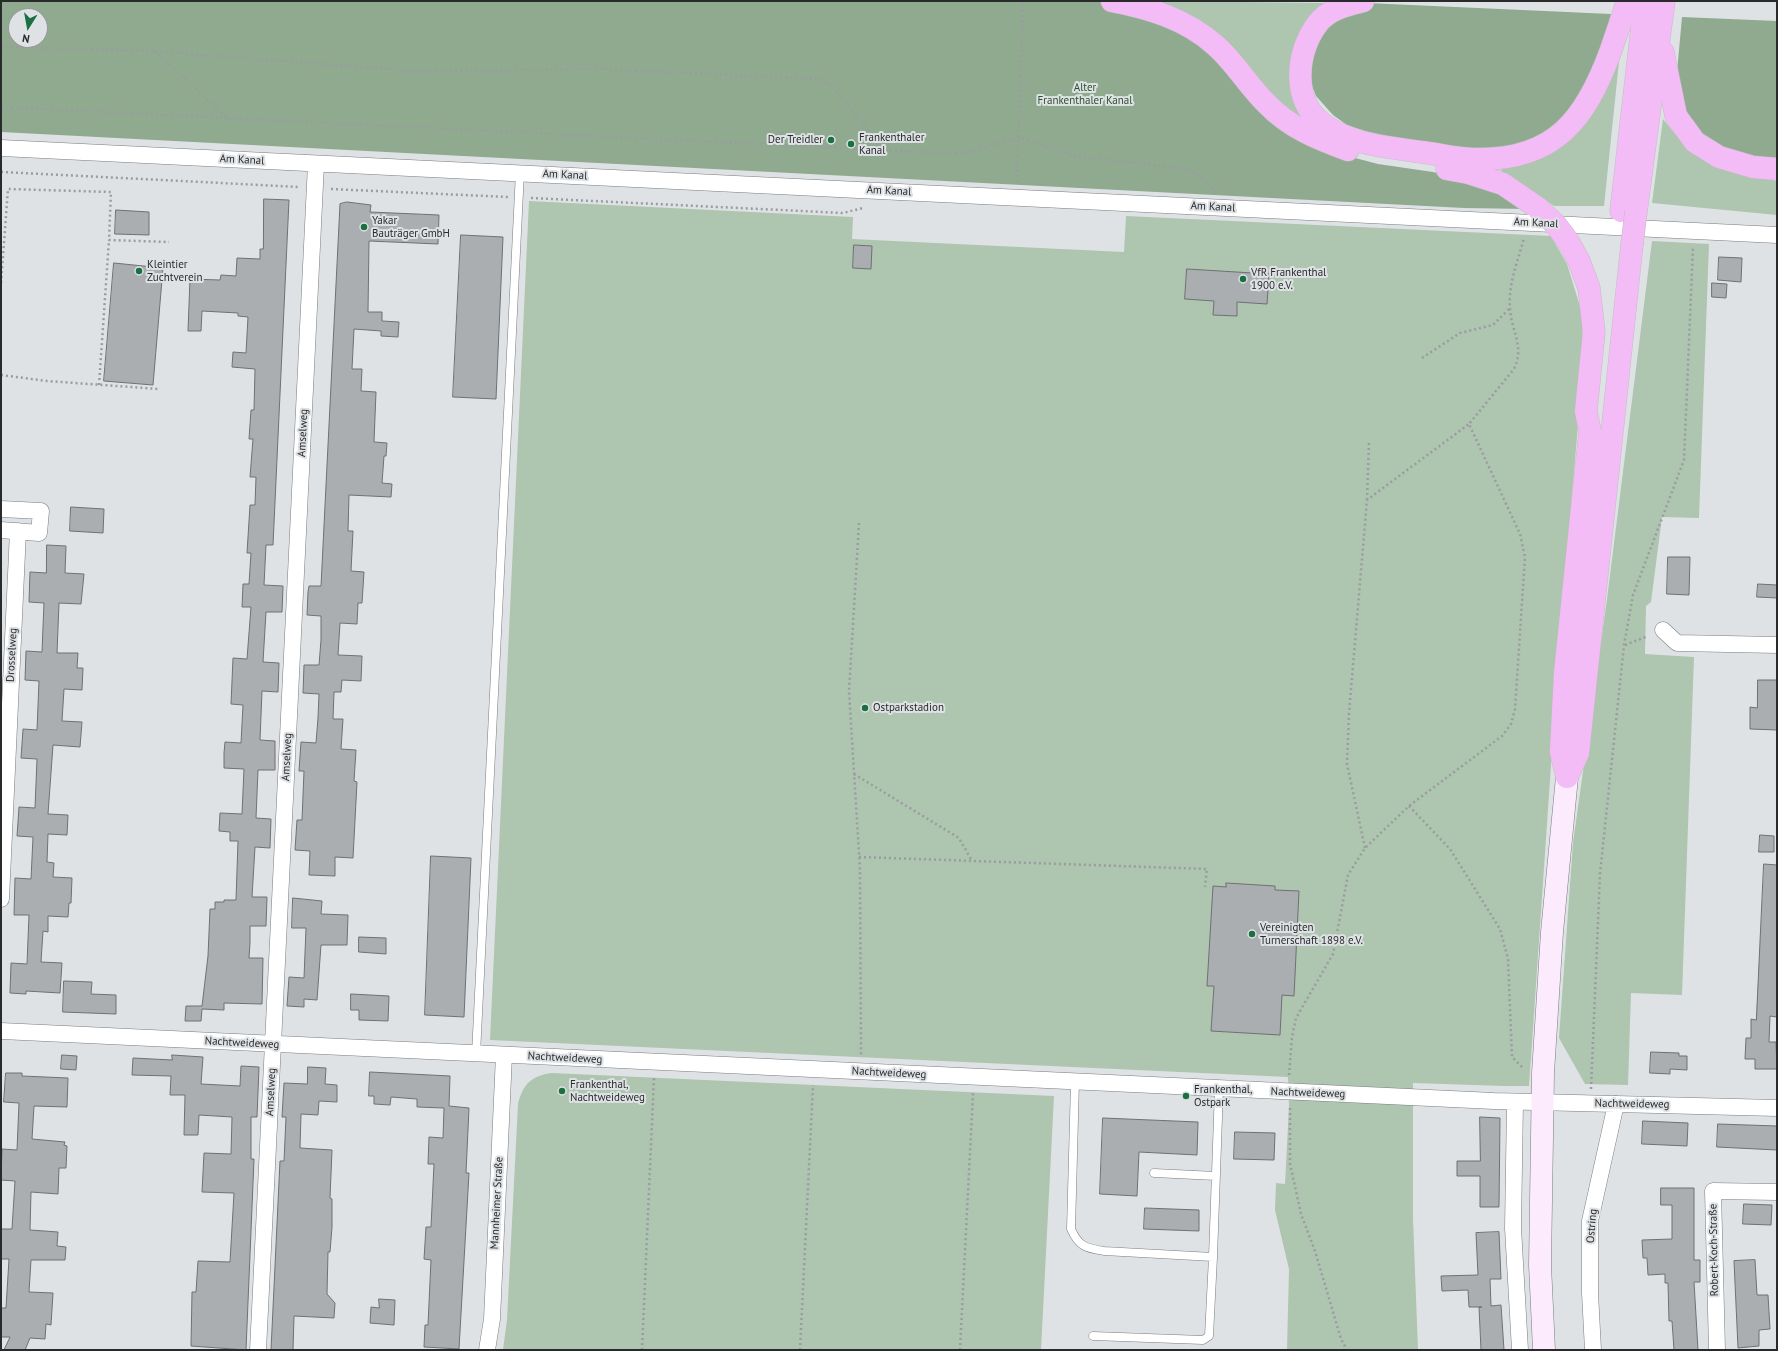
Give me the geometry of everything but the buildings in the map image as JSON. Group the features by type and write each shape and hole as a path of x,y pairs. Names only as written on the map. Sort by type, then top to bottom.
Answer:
{"highway":[{"path":"1112,1 1142,7 1182,22 1215,45 1267,104 1289,124 1317,139 1371,157 1469,172 1503,184 1538,208 1555,224 1568,241 1579,261 1589,288 1594,332 1586,411 1590,431 1565,673 1561,752 1567,777"},
{"path":"1363,1 1340,6 1318,22 1306,43 1300,66 1300,86 1309,108 1322,124 1349,138 1376,145 1475,159 1513,156 1540,148 1562,134 1584,109 1644,5"},
{"path":"1644,5 1660,34 1676,116 1695,142 1719,157 1753,167 1777,169"},
{"path":"1567,777 1578,753 1628,212 1644,5"},
{"path":"1628,212 1660,34"},
{"path":"1590,431 1599,412 1625,243"}],"main road":[{"path":"1544,1350 1540,1264 1542,1103 1552,932 1567,777"}],"street":[{"name":"Am Kanal","path":"1,148 316,164 520,170 1777,235"},
{"name":"Amselweg","path":"258,1350 316,164"},
{"path":"1,508 41,511 39,533 1,530"},
{"name":"Drosselweg","path":"1,899 18,531"},
{"path":"1663,630 1677,643 1777,645"},
{"name":"Nachtweideweg","path":"1,1031 273,1045 1515,1102 1777,1108"},
{"name":"Mannheimer Straße","path":"487,1350 492,1319 504,1055"},
{"path":"1515,1102 1513,1228 1520,1350"},
{"name":"Ostring","path":"1593,1350 1590,1293 1590,1221 1616,1104"},
{"name":"Robert-Koch-Straße","path":"1717,1350 1713,1190 1777,1192"}],"lane":[{"path":"476,1054 520,170"},
{"path":"1075,1082 1071,1229 1076,1238 1086,1248 1104,1251 1213,1257"},
{"path":"1093,1336 1203,1340 1209,1336 1219,1089"},
{"path":"1154,1173 1216,1176"}],"path":[{"path":"1017,184 1023,1"},
{"path":"1,47 154,51 413,70 601,69 819,79 833,86 883,150"},
{"path":"154,51 228,119"},
{"path":"1,107 965,154 1019,137 1072,156 1191,169 1220,193"},
{"path":"1,283 8,189 111,192 99,385"},
{"path":"1367,500 1469,424 1514,369 1519,359 1519,348 1510,309 1511,284 1525,233"},
{"path":"109,240 169,242"},
{"path":"1591,1104 1600,874 1624,645 1633,594 1684,460 1693,241"},
{"path":"1422,358 1460,333 1493,325 1510,309"},
{"path":"1,375 99,385 159,389"},
{"path":"1347,1350 1341,1339 1315,1251 1301,1214 1290,1164 1292,1038 1296,1018 1332,954 1348,875 1365,848 1409,806 1502,736 1510,724 1515,710 1525,557 1520,534 1469,424"},
{"path":"1365,848 1347,764 1350,705 1367,500 1369,442"},
{"path":"859,523 849,691 859,857 861,1072"},
{"path":"1624,645 1663,630"},
{"path":"854,774 959,838 972,861"},
{"path":"1409,806 1450,849 1500,929 1508,959 1512,1057 1518,1065"},
{"path":"859,857 1207,869 1205,887"},
{"path":"642,1350 654,1062"},
{"path":"800,1350 814,1070"},
{"path":"960,1350 974,1077"}],"green space":[{"name":"Alter Frankenthaler Kanal","path":"1,1 1094,1 1112,4 1169,21 1336,153 1378,164 1433,172 1474,181 1528,209 1464,208 1,132"},
{"path":"1143,1 1332,3 1301,32 1319,131 1289,115"},
{"path":"1367,3 1611,14 1595,68 1575,105 1544,135 1514,147 1484,150 1419,143 1368,132 1347,125 1333,115 1316,96 1307,73 1319,32"},
{"path":"1682,17 1777,21 1777,161 1727,151 1702,135 1687,116 1677,72"},
{"path":"1620,52 1604,206 1554,206 1500,170 1533,159"},
{"path":"1663,119 1685,146 1716,167 1777,181 1777,215 1652,203"},
{"name":"Ostparkstadion","path":"529,201 853,217 852,239 1124,252 1126,216 1551,236 1567,264 1582,313 1583,366 1559,649 1529,1086 1413,1083 1413,1219 1418,1350 1287,1350 1289,1269 1275,1210 1276,1183 1285,1184 1289,1107 1288,1077 490,1040"},
{"path":"1652,241 1709,244 1699,518 1662,517 1651,602 1646,606 1645,654 1694,657 1682,995 1631,993 1628,1085 1585,1084 1559,1038 1573,843 1607,599"},
{"path":"552,1073 1054,1096 1041,1350 503,1350 507,1320 518,1104 522,1091 529,1082 539,1076"}],"place":[{"name":"Der Treidler","path":"831,140"},
{"name":"Frankenthaler Kanal","path":"851,144"},
{"name":"Yakar Bauträger GmbH","path":"364,227"},
{"name":"Kleintier Zuchtverein","path":"139,271"},
{"name":"VfR Frankenthal 1900 e.V.","path":"1243,279"},
{"name":"Ostparkstadion","path":"865,708"},
{"name":"Vereinigten Turnerschaft 1898 e.V.","path":"1252,934"},
{"name":"Frankenthal, Nachtweideweg","path":"562,1091"},
{"name":"Frankenthal, Ostpark","path":"1186,1096"}]}
